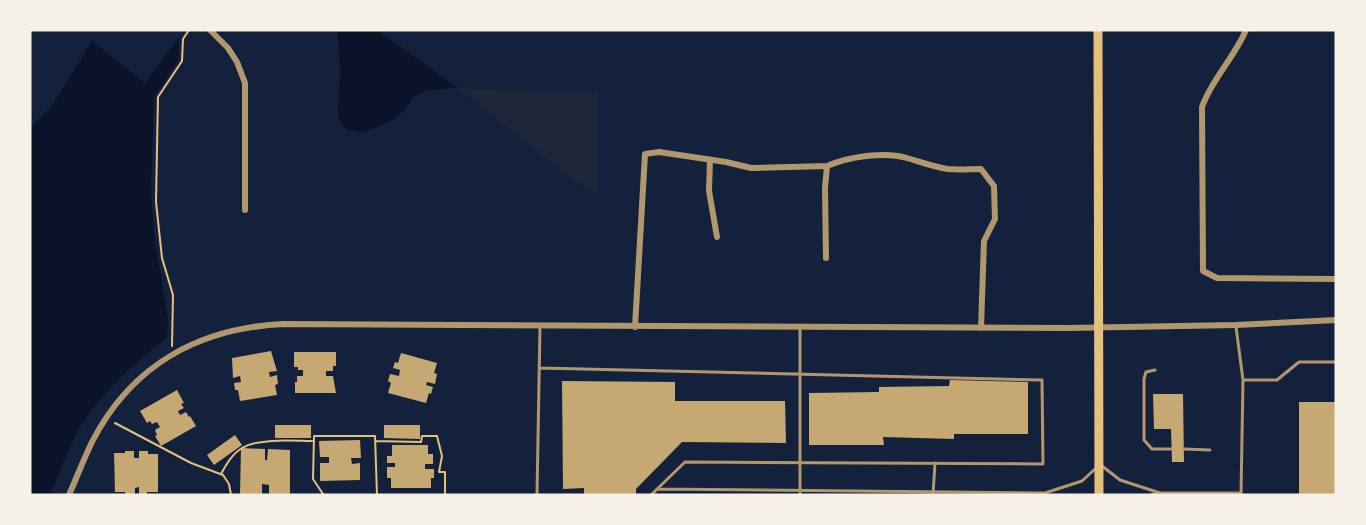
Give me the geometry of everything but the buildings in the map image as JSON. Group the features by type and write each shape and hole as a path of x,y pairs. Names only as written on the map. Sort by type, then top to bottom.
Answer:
{"main road":[{"path":"1098,30 1099,495"}],"street":[{"path":"210,30 220,39 237,62 245,83 245,210"},
{"path":"1246,30 1238,48 1208,91 1202,107 1203,271 1217,278 1336,279"},
{"path":"635,327 645,154 659,152 751,168 827,166 842,160 870,156 904,157 925,165 949,169 981,169 994,186 995,219 984,241 981,328"},
{"path":"710,160 709,191 717,237"},
{"path":"826,258 827,166"},
{"path":"69,495 93,439 114,407 143,376 172,354 199,340 231,330 261,326 1099,327 1236,325 1336,320"}],"lane":[{"path":"1151,495 1160,493 1241,494 1243,380 1236,325"},
{"path":"537,495 540,326"},
{"path":"800,327 800,494"},
{"path":"1243,380 1276,380 1299,362 1336,362"},
{"path":"540,368 1042,380 1043,464 685,462 651,495"},
{"path":"1155,370 1146,372 1144,379 1144,440 1152,449 1172,449"},
{"path":"1184,449 1209,450"},
{"path":"933,494 935,463"},
{"path":"657,489 800,494 1047,494 1082,481 1099,464 1120,480 1160,493"}],"path":[{"path":"172,354 172,295 162,258 156,201 158,97 182,61 183,39 189,30"},
{"path":"115,423 191,463 221,474 229,484 231,495"},
{"path":"321,495 323,494 313,479 314,436 375,436 377,495"},
{"path":"375,441 421,441 422,436 437,436 442,456 439,472 445,472 445,495"},
{"path":"221,474 229,460 244,446 270,441 314,441"}],"shaded area":[{"path":"337,30 377,30 458,88 428,90 413,97 394,119 379,127 362,132 348,130 341,124 338,113 340,71"},
{"path":"179,37 178,61 154,97 151,191 154,235 168,319 167,338 120,379 88,414 72,443 50,495 30,495 30,128 52,106 92,41 145,83"},
{"path":"458,88 597,92 597,197"}]}
